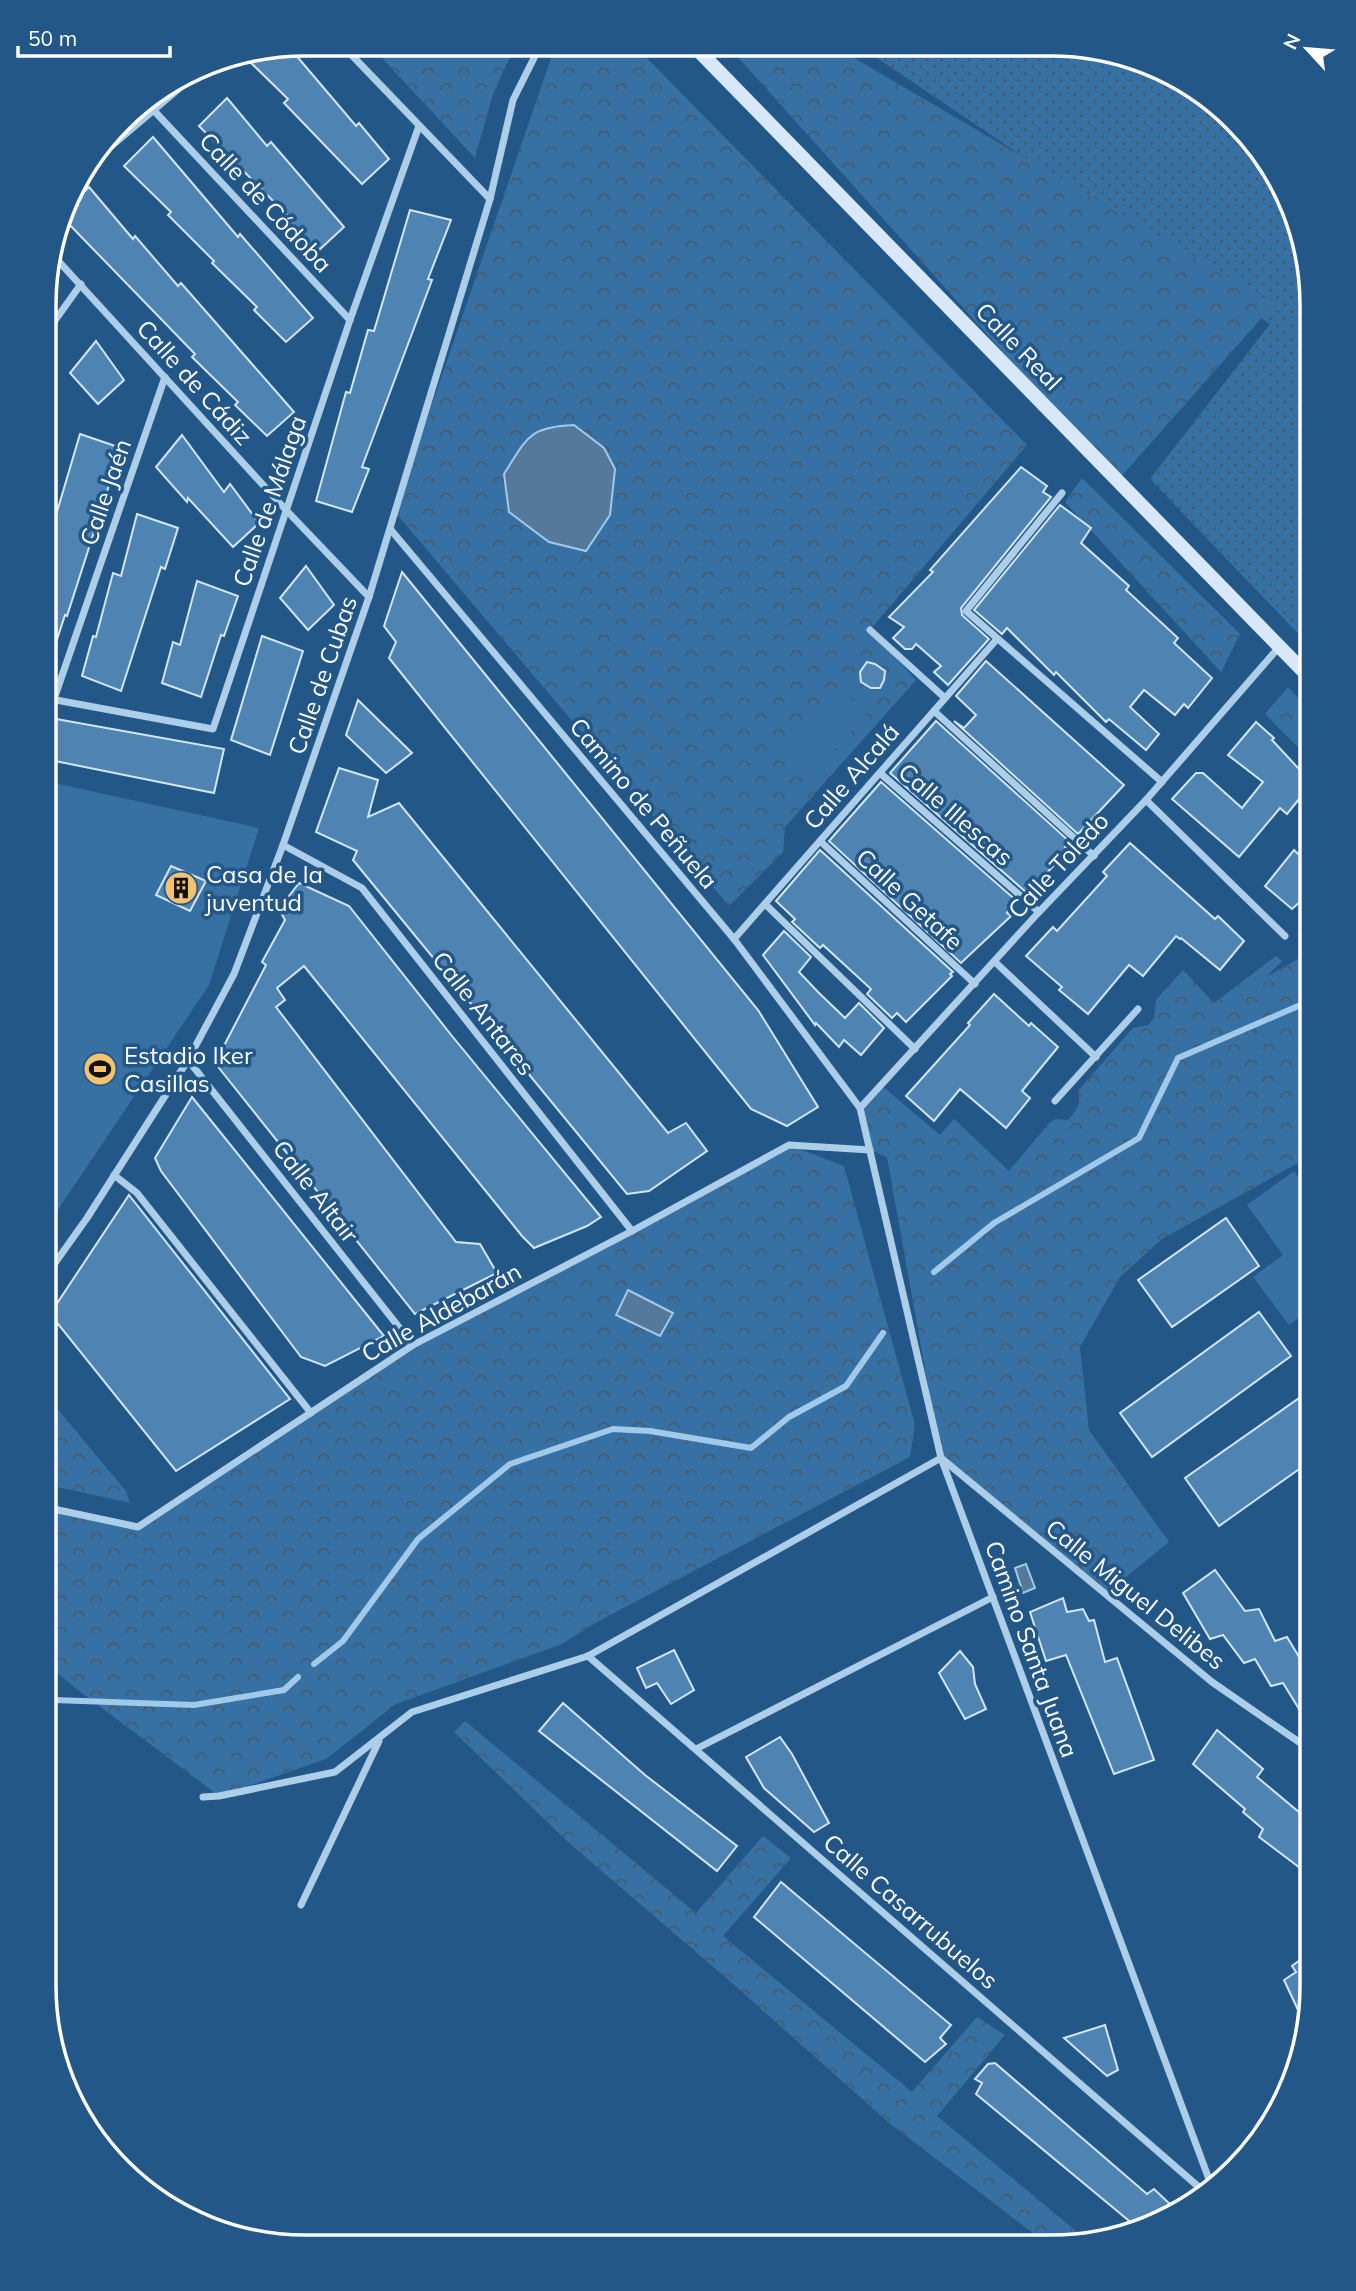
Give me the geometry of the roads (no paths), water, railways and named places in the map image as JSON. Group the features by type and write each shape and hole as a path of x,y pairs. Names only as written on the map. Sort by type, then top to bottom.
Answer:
{"street":[{"name":"Calle Real","path":"703,56 1300,667"},
{"path":"353,57 490,200"},
{"name":"Calle de Cubas","path":"56,1261 188,1060 234,974 283,845 391,530 490,200 513,100 535,57"},
{"path":"117,142 179,90"},
{"name":"Calle de Códoba","path":"152,108 350,320"},
{"name":"Calle de Málaga","path":"56,700 213,729 350,320 419,126"},
{"name":"Calle de Cádiz","path":"60,262 369,597"},
{"path":"56,319 81,284"},
{"name":"Calle Jaén","path":"56,679 164,377"},
{"path":"1062,493 965,611 1162,782"},
{"name":"Camino de Peñuela","path":"391,530 734,939 860,1108"},
{"path":"870,630 945,698"},
{"name":"Calle Alcalá","path":"734,939 997,639"},
{"name":"Calle Toledo","path":"860,1108 1039,912 1146,800 1280,646"},
{"path":"934,711 1094,856"},
{"name":"Calle Illescas","path":"880,773 1039,912"},
{"path":"1146,800 1285,936"},
{"name":"Calle Getafe","path":"820,841 975,984"},
{"name":"Calle Antares","path":"283,845 362,888 632,1231"},
{"path":"765,904 915,1049"},
{"path":"995,962 1096,1057"},
{"path":"1055,1101 1139,1009"},
{"name":"Calle Altair","path":"188,1060 413,1345"},
{"name":"Camino Santa Juana","path":"860,1108 941,1458 1209,2179"},
{"name":"Calle Aldebarán","path":"56,1510 138,1527 413,1345 632,1231 789,1145 870,1150"},
{"path":"114,1175 137,1193 311,1413"},
{"path":"203,1797 335,1772 412,1713 588,1656 941,1458"},
{"name":"Calle Miguel Delibes","path":"941,1458 1212,1682 1300,1743"},
{"path":"696,1749 993,1597"},
{"name":"Calle Casarrubuelos","path":"588,1656 1199,2187"},
{"path":"301,1905 380,1737"}],"waterway":[{"path":"934,1272 994,1223 1139,1138 1178,1058 1300,1005"},
{"path":"314,1664 343,1641 418,1539 510,1464 613,1429 650,1431 751,1448 789,1417 846,1386 883,1333"},
{"path":"56,1700 194,1705 284,1690 298,1677"}],"place":[{"name":"Casa de la juventud","path":"181,888"},
{"name":"Estadio Iker Casillas","path":"100,1069"}]}
